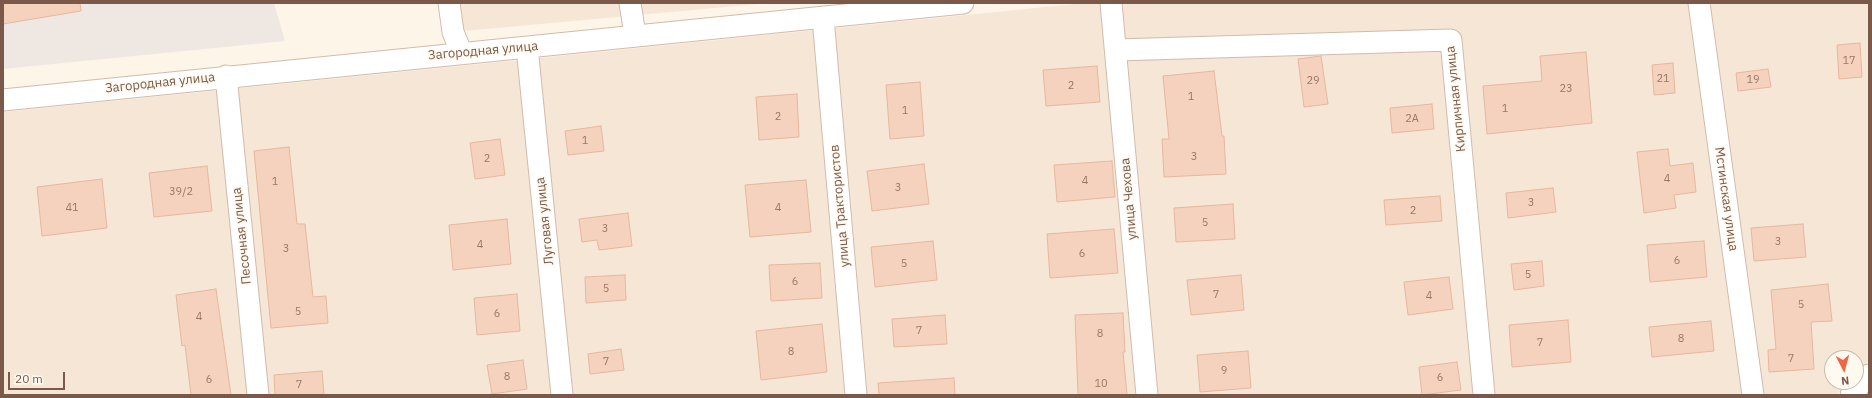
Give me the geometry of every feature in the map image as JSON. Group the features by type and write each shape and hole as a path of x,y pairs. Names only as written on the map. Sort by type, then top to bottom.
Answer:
{"street":[{"path":"449,3 453,32 462,52"},
{"path":"630,3 635,35"},
{"name":"Загородная улица","path":"3,100 462,52 823,18 963,3"},
{"name":"улица Чехова","path":"1111,3 1147,395"},
{"name":"Мстинская улица","path":"1699,3 1753,395"},
{"name":"улица Трактористов","path":"823,18 856,395"},
{"name":"Кирпичная улица","path":"1116,50 1451,40 1484,395"},
{"name":"Луговая улица","path":"528,46 562,395"},
{"name":"Песочная улица","path":"226,76 258,395"},
{"path":"1851,395 1869,374"}],"shaded area":[{"path":"3,3 274,3 285,41 3,69"},
{"path":"444,3 770,3 453,32"},
{"path":"1085,3 1869,3 1869,361 1864,366 1864,350 1824,350 1824,390 1841,390 1836,395 3,395 3,112"}],"building":[{"path":"3,3 80,3 81,11 3,24"},
{"path":"1860,43 1862,77 1839,79 1837,45"},
{"path":"1586,52 1592,123 1487,134 1483,86 1542,81 1540,56"},
{"path":"1321,56 1328,104 1304,107 1298,59"},
{"path":"1673,63 1675,93 1654,95 1652,65"},
{"path":"1097,66 1100,102 1046,106 1043,70"},
{"path":"1768,69 1771,87 1738,91 1736,73"},
{"path":"1214,71 1222,136 1224,136 1226,174 1164,177 1162,139 1169,139 1163,76"},
{"path":"920,82 924,136 890,139 886,85"},
{"path":"797,94 799,137 759,140 756,97"},
{"path":"1432,104 1434,129 1392,133 1390,108"},
{"path":"601,126 604,151 568,155 565,131"},
{"path":"500,139 505,175 475,179 470,143"},
{"path":"289,147 297,224 305,224 313,297 326,296 328,323 271,328 254,151"},
{"path":"1668,149 1670,166 1693,163 1696,192 1674,195 1676,208 1644,213 1637,152"},
{"path":"1112,161 1115,197 1057,202 1054,165"},
{"path":"924,164 929,204 872,211 867,171"},
{"path":"207,166 212,211 154,217 149,173"},
{"path":"102,179 107,228 42,236 37,187"},
{"path":"806,180 811,232 750,237 745,185"},
{"path":"1553,188 1556,212 1508,218 1506,193"},
{"path":"1440,196 1442,221 1386,225 1384,200"},
{"path":"1233,204 1235,239 1176,242 1174,208"},
{"path":"628,213 632,246 599,250 597,240 582,242 579,219"},
{"path":"507,219 511,264 453,270 449,225"},
{"path":"1803,224 1806,257 1754,261 1751,228"},
{"path":"1114,229 1118,273 1050,278 1047,234"},
{"path":"933,241 937,280 875,287 871,247"},
{"path":"1704,241 1707,277 1650,282 1647,245"},
{"path":"1542,261 1544,286 1514,290 1511,264"},
{"path":"820,263 822,298 771,301 769,265"},
{"path":"625,275 626,300 586,303 585,277"},
{"path":"1241,275 1244,310 1191,315 1187,280"},
{"path":"1449,277 1453,309 1408,315 1404,282"},
{"path":"1828,284 1832,321 1811,322 1814,369 1769,372 1768,350 1776,349 1771,290"},
{"path":"216,289 231,395 191,395 185,345 182,346 176,295"},
{"path":"517,294 520,331 477,335 474,298"},
{"path":"1123,313 1125,352 1123,352 1127,395 1078,395 1075,315"},
{"path":"945,315 947,344 894,347 892,319"},
{"path":"1568,320 1571,362 1512,367 1509,325"},
{"path":"1711,321 1714,351 1652,357 1649,327"},
{"path":"822,324 827,372 761,380 756,331"},
{"path":"621,349 624,370 590,374 588,354"},
{"path":"1248,351 1251,388 1200,392 1197,355"},
{"path":"523,360 527,389 492,394 487,365"},
{"path":"1457,362 1461,390 1422,395 1419,367"},
{"path":"322,371 324,395 275,395 274,375"},
{"path":"954,378 955,395 879,395 878,383"}]}
